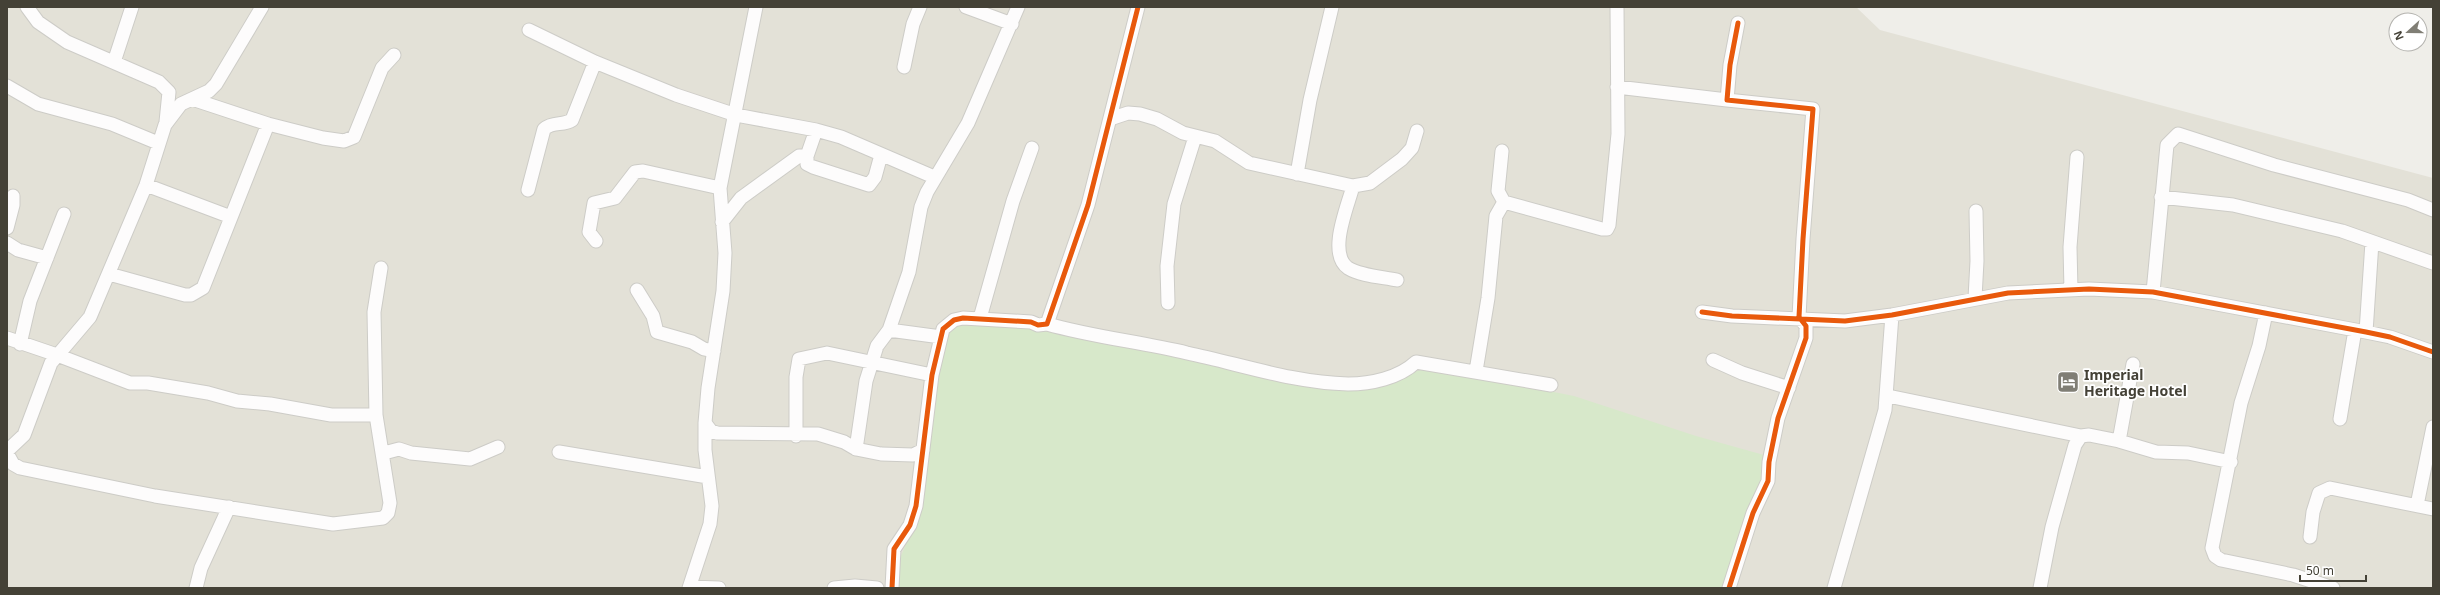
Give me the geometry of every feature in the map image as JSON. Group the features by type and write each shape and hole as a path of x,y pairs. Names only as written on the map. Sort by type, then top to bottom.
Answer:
{"street":[{"path":"27,7 38,22 66,42 155,79 169,92 166,125"},
{"path":"114,62 132,7"},
{"path":"719,588 690,588 710,524 712,506 708,477 706,423 708,388 723,291 725,253 720,188 736,115 756,7"},
{"path":"904,67 912,24 920,7"},
{"path":"966,7 1012,24"},
{"path":"856,449 866,381 877,346 889,330 909,272 921,207 934,177 968,123 1012,24 1018,7"},
{"path":"1047,324 1088,205 1138,7"},
{"path":"1297,174 1310,100 1332,7"},
{"path":"1502,151 1498,191 1504,202 1602,229 1607,229 1618,134 1617,7"},
{"path":"260,8 216,84 209,91 178,107 166,125 158,143 146,185 90,317 81,330 57,355 44,378 24,435 7,452 13,464 20,468 155,496 333,524 382,518 388,514 390,503 384,453 376,415 374,312 381,268"},
{"path":"1727,100 1730,65 1738,23"},
{"path":"529,30 595,62 676,96 736,115 816,130 934,177"},
{"path":"192,99 268,124 323,138 344,141 354,137 382,68 394,56"},
{"path":"528,190 544,128 549,124 567,123 572,120 595,62"},
{"path":"7,86 38,104 112,124 158,143"},
{"path":"1617,87 1813,109 1803,239 1799,317 1806,326 1806,338 1778,418 1769,462 1768,481 1753,513 1729,588"},
{"path":"1110,119 1120,114 1140,114 1195,137 1215,141 1249,163 1353,186 1370,183 1402,159 1412,148 1417,131"},
{"path":"109,274 185,295 198,293 203,288 268,124"},
{"path":"816,130 807,156 806,164 813,167 869,185 875,177 881,155"},
{"path":"2153,292 2167,145 2178,134 2274,164 2408,200 2433,210"},
{"path":"1168,303 1167,266 1174,204 1195,137"},
{"path":"980,318 1013,201 1032,148"},
{"path":"722,222 741,198 799,156 807,156"},
{"path":"2071,290 2070,247 2077,157"},
{"path":"596,241 589,232 594,203 615,198 635,172 643,171 720,188"},
{"path":"146,185 231,217"},
{"path":"1353,186 1339,238 1338,249 1341,260 1348,267 1356,271 1396,280"},
{"path":"7,228 13,205 13,196"},
{"path":"2161,197 2233,205 2342,231 2433,263"},
{"path":"1476,371 1488,298 1496,216 1504,202"},
{"path":"1975,298 1977,261 1976,211"},
{"path":"20,344 30,301 64,214"},
{"path":"2340,419 2361,331 2372,242"},
{"path":"7,243 18,250 47,258"},
{"path":"1702,312 1732,316 1799,317 1845,321 1892,315 1975,298 2008,293 2119,289 2153,292 2390,336 2433,352"},
{"path":"637,290 653,316 657,332 692,342 704,349 714,351"},
{"path":"2266,313 2259,346 2241,403 2231,462 2212,548 2215,556 2221,560 2293,575 2334,588"},
{"path":"1834,588 1888,396 1892,315"},
{"path":"892,588 894,549 910,525 916,506 932,375 943,329 954,320 980,318 1031,322 1038,325 1047,324 1160,347 1297,378 1335,383 1350,384 1387,378 1406,371 1416,362 1552,385"},
{"path":"889,330 941,337"},
{"path":"7,338 20,344 57,355 130,383 148,383 208,393 237,402 270,404 331,415 376,415"},
{"path":"796,436 796,377 799,359 828,353 932,375"},
{"path":"1713,360 1742,373 1789,388"},
{"path":"2119,441 2133,364"},
{"path":"1888,396 2081,436 2089,435 2119,441 2156,452 2188,453 2231,462"},
{"path":"706,423 711,431 718,433 779,433 796,436 804,433 818,434 844,442 856,449 903,455 914,455 923,450"},
{"path":"2417,505 2433,427"},
{"path":"2040,588 2052,527 2075,445 2081,436"},
{"path":"384,453 399,449 411,453 470,459 498,447"},
{"path":"560,452 708,477"},
{"path":"2310,537 2316,501 2323,490 2330,488 2373,498 2433,509"},
{"path":"196,588 201,568 229,507"},
{"path":"834,588 843,586 877,588"}],"shaded area":[{"path":"7,7 1856,7 1880,30 2433,178 2433,588 7,588"}],"green space":[{"path":"976,321 1029,328 1358,386 1393,383 1411,373 1429,367 1574,396 1696,436 1764,455 1764,476 1722,588 898,588 901,556 909,536 935,380 946,336 957,326"}],"cycle path":[{"path":"892,588 894,549 910,525 916,506 932,375 943,329 954,320 963,318 1031,322 1038,325 1047,324 1088,205 1138,7"},
{"path":"1729,588 1753,513 1768,481 1769,462 1778,418 1806,338 1806,326 1799,317 1803,239 1813,109 1727,100 1730,65 1738,23"},
{"path":"1702,312 1732,316 1845,321 1892,315 2008,293 2089,289 2153,292 2390,337 2433,352"}],"place":[{"name":"Imperial Heritage Hotel","path":"2068,382"}]}
